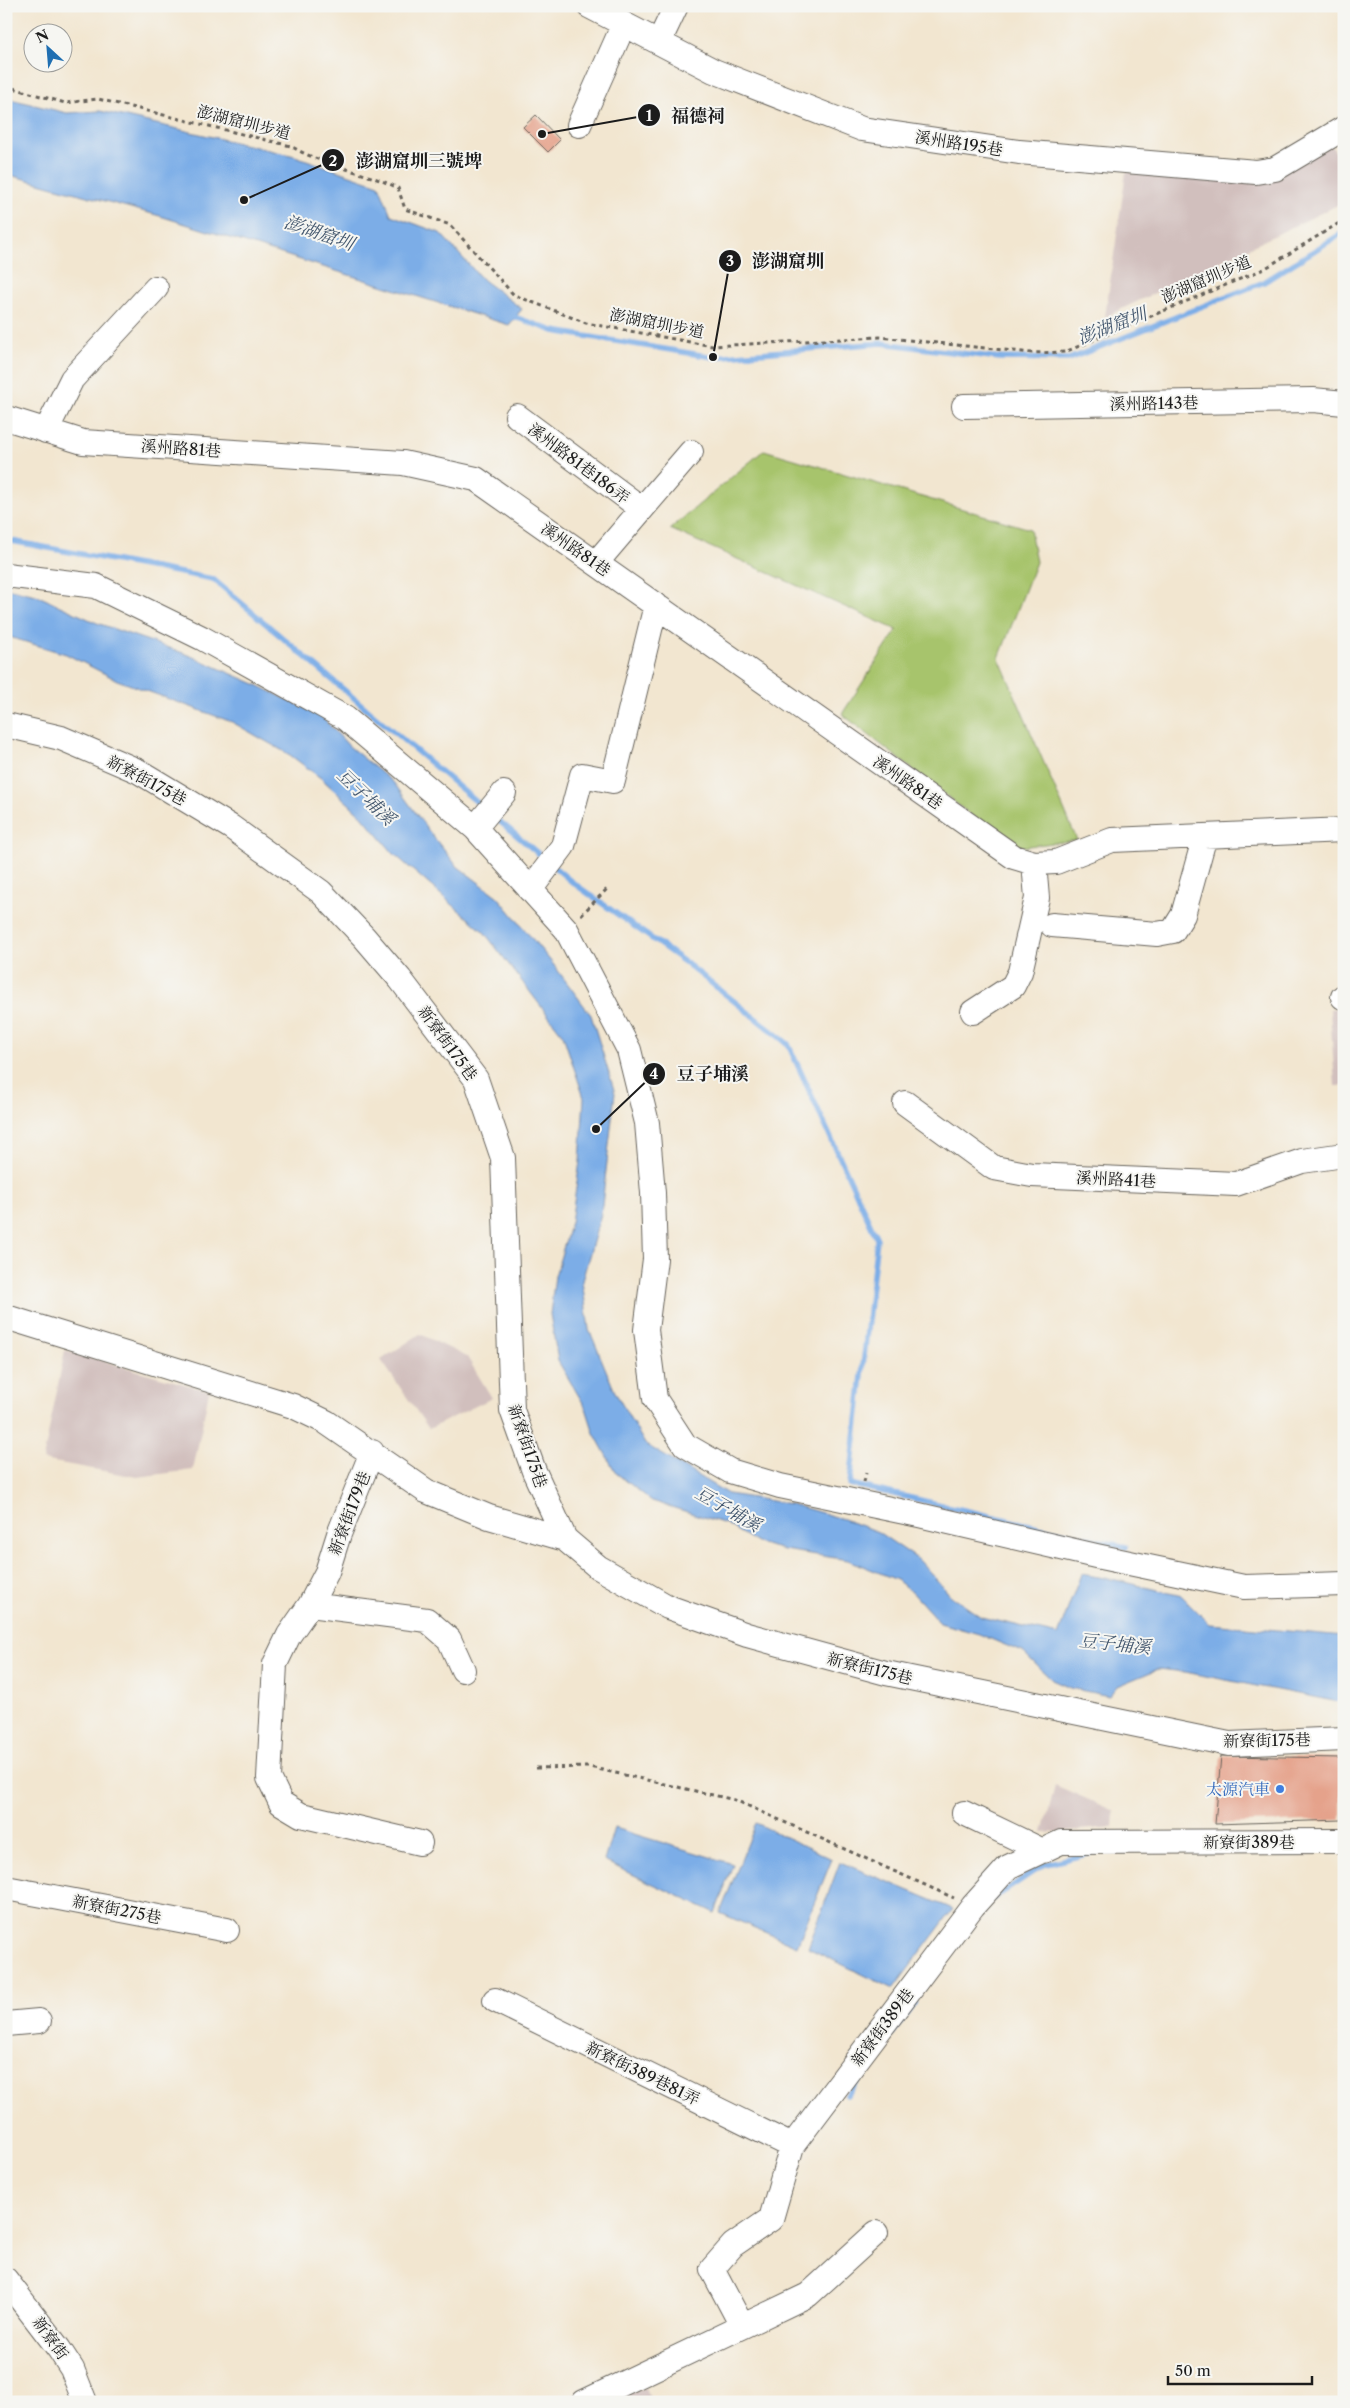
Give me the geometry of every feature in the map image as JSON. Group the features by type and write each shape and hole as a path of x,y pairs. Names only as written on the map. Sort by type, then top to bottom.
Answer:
{"street":[{"name":"溪州路195巷","path":"589,6 714,71 862,128 1019,152 1256,172 1275,169 1344,128"},
{"path":"659,42 676,6"},
{"path":"579,125 624,24"},
{"path":"46,431 72,378 156,288"},
{"name":"溪州路143巷","path":"964,406 1313,400 1344,403"},
{"name":"溪州路81巷186弄","path":"517,416 642,509"},
{"name":"溪州路81巷","path":"6,418 83,442 404,463 476,479 1014,857 1034,863 1056,862 1112,840 1344,830"},
{"name":"溪州路81巷186弄","path":"596,563 691,452"},
{"path":"6,575 96,586 202,638 345,718 489,811 530,890 566,929 629,1050 647,1123 653,1193 654,1259 646,1330 655,1400 685,1445 730,1471 780,1486 1142,1566 1244,1587 1344,1584"},
{"path":"530,890 562,846 582,775 613,781 656,605"},
{"name":"新寮街175巷","path":"6,725 61,738 138,772 231,827 321,892 364,937 400,979 476,1079 503,1158 512,1410 534,1471 565,1539 598,1567 668,1607 747,1635 886,1673 1229,1744 1344,1739"},
{"path":"1052,925 1156,934 1173,931 1183,915 1206,836"},
{"path":"973,1012 1013,986 1020,972 1037,898 1034,863"},
{"name":"溪州路41巷","path":"905,1103 994,1168 1032,1174 1236,1184 1302,1161 1344,1155"},
{"name":"新寮街179巷","path":"6,1317 293,1406 326,1422 372,1452 339,1534 327,1572 310,1605 289,1635 275,1664 269,1749 269,1778 282,1803 301,1815 420,1843"},
{"path":"372,1452 426,1491 489,1518 565,1539"},
{"path":"310,1605 427,1620 449,1639 463,1670"},
{"path":"964,1813 1043,1851"},
{"name":"新寮街389巷","path":"742,2326 712,2269 733,2245 771,2219 792,2146 973,1906 1008,1867 1061,1842 1344,1842"},
{"name":"新寮街275巷","path":"6,1888 227,1930"},
{"name":"新寮街389巷81弄","path":"495,2000 792,2146"},
{"path":"6,2024 38,2021"},
{"path":"584,2402 808,2295 876,2233"},
{"name":"新寮街","path":"6,2280 60,2349 72,2369 85,2402"}],"path":[{"name":"澎湖窟圳步道","path":"6,86 65,103 98,99 291,146 306,155 380,178 398,188 405,209 450,224 514,295 586,323 712,346 880,337 1032,353 1065,352 1264,269 1344,220"},
{"path":"590,905 606,889"},
{"path":"536,1768 589,1767 735,1800 973,1906"}],"shaded area":[{"path":"1328,140 1344,165 1344,202 1105,317 1126,172 1275,178"},
{"path":"1344,1007 1344,1086 1335,1086 1330,1009"},
{"path":"420,1334 467,1357 492,1398 429,1429 381,1360"},
{"path":"65,1350 209,1391 193,1470 137,1477 43,1460"},
{"path":"1055,1785 1114,1811 1113,1827 1043,1833"},
{"path":"646,2388 651,2402 607,2402"}],"green space":[{"path":"764,450 1030,529 1036,562 999,658 1077,840 1013,848 842,714 897,630 670,529"}],"water":[{"path":"6,98 67,113 100,111 295,156 379,185 391,215 440,233 483,280 522,309 509,325 160,216 6,174"},
{"name":"豆子埔溪","path":"6,588 36,595 97,623 186,654 255,684 321,716 350,747 394,783 457,866 498,897 553,964 591,1015 615,1093 601,1214 582,1281 589,1329 615,1392 645,1444 728,1494 791,1504 843,1519 878,1532 919,1560 951,1596 981,1617 1058,1635 1081,1574 1116,1580 1182,1596 1210,1624 1344,1636 1344,1703 1185,1672 1158,1669 1117,1686 1109,1696 1070,1688 1052,1680 1024,1653 979,1634 940,1623 913,1593 897,1580 848,1560 784,1550 757,1543 726,1524 652,1501 616,1473 594,1433 586,1408 558,1361 550,1314 555,1276 571,1222 580,1161 584,1098 563,1035 484,932 394,854 362,816 322,779 290,755 232,722 117,680 66,654 6,636"},
{"path":"756,1823 832,1859 797,1946 720,1913"},
{"path":"614,1828 733,1864 715,1913 604,1861"},
{"path":"840,1862 953,1909 893,1989 808,1948"}],"building":[{"path":"536,115 560,140 548,152 523,127"},
{"name":"太源汽車","path":"1221,1756 1342,1758 1341,1820 1215,1824"}],"waterway":[{"name":"澎湖窟圳","path":"509,315 554,331 713,357 882,343 999,358 1069,359 1264,282 1344,232"},
{"path":"6,540 213,579 485,809"},
{"path":"492,815 546,860"},
{"path":"553,866 572,882 686,963 788,1044 877,1239 850,1484 1126,1547"},
{"path":"993,1899 1043,1865 1094,1852"},
{"path":"847,2095 915,2002"}],"place":[{"name":"福德祠","path":"542,134"},
{"name":"澎湖窟圳三號埤","path":"244,200"},
{"name":"澎湖窟圳","path":"713,357"},
{"name":"豆子埔溪","path":"596,1129"},
{"name":"太源汽車","path":"1280,1789"}]}
